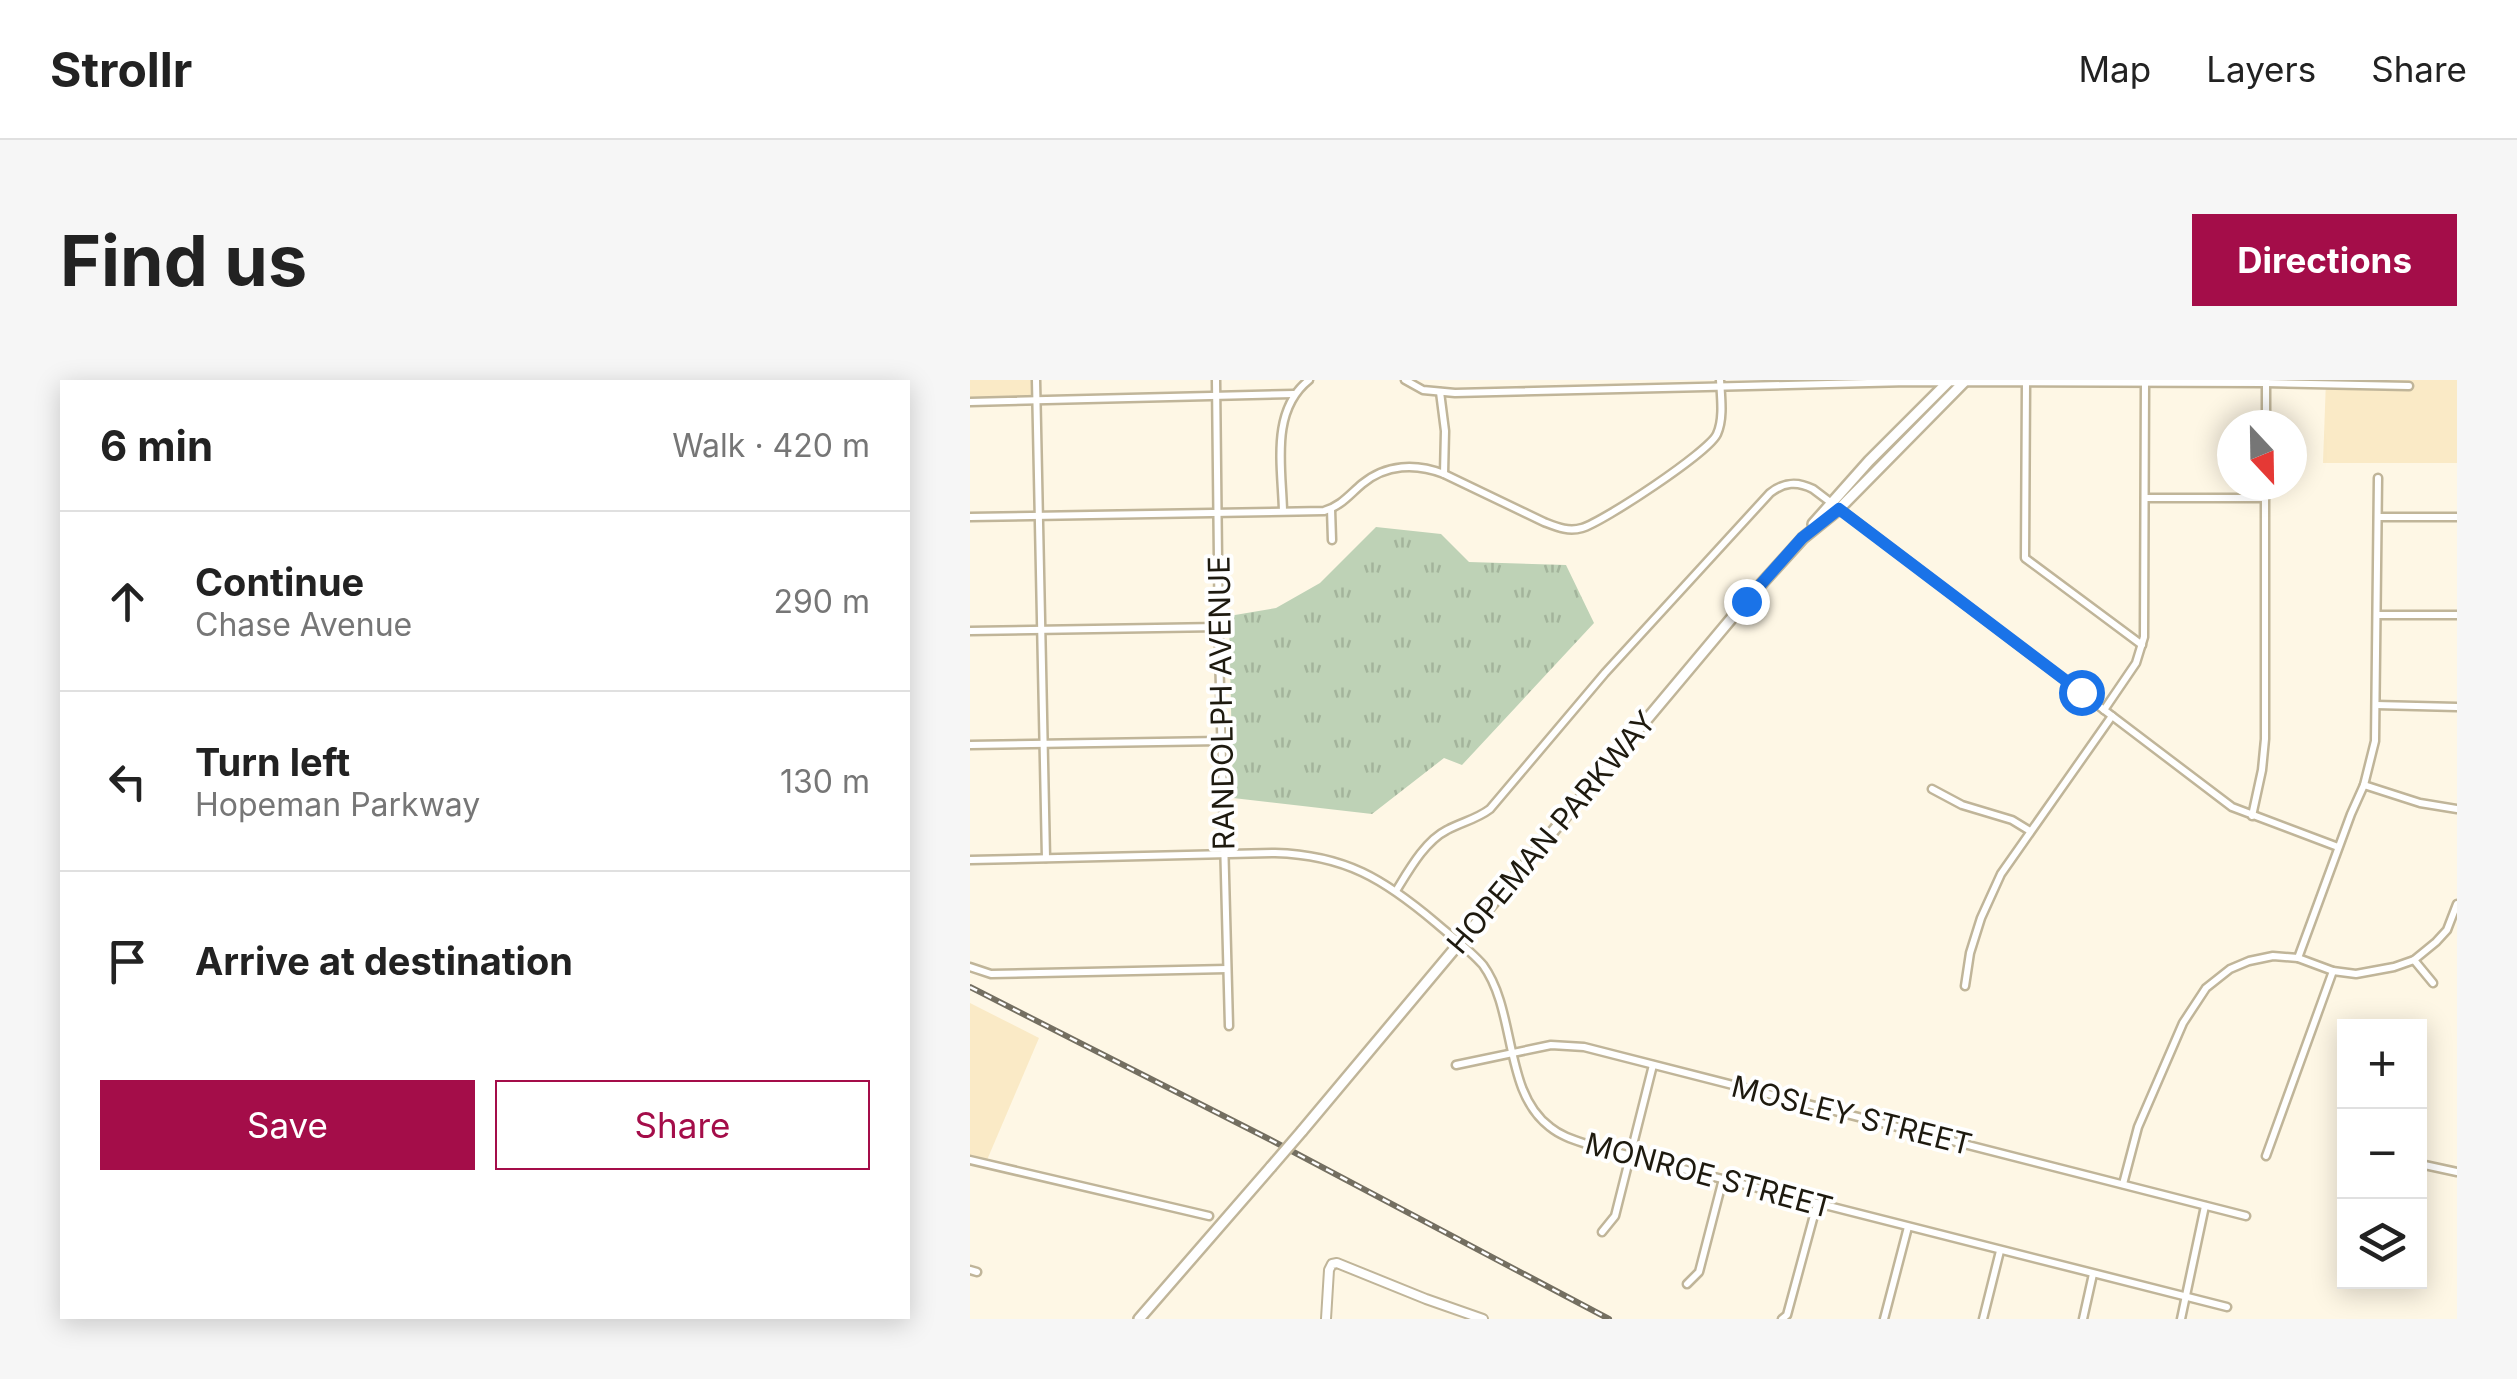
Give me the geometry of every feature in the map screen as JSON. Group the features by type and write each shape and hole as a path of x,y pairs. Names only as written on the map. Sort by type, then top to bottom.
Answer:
{"main road":[{"path":"1835,506 1948,381"},
{"path":"1835,506 1965,381"},
{"name":"HOPEMAN PARKWAY","path":"1142,1319 1618,752 1802,538 1835,506"}],"street":[{"path":"1036,380 1046,858"},
{"name":"RANDOLPH AVENUE","path":"1216,380 1229,1026"},
{"path":"1283,511 1282,428 1294,394 1309,380"},
{"path":"1405,380 1423,390 1440,392 1948,381 2409,386"},
{"path":"1509,380 1509,390"},
{"path":"2026,382 2025,558 2143,646"},
{"path":"2104,710 2143,646 2145,382"},
{"path":"2266,382 2266,410"},
{"path":"970,516 1332,509 1369,479 1389,470 1420,466 1544,522 1578,529 1599,520 1711,444 1720,428 1720,384"},
{"path":"1440,392 1446,430 1444,474"},
{"path":"970,402 1294,394"},
{"path":"2298,958 2364,785 2375,741 2378,478"},
{"path":"1396,890 1436,838 1490,809 1605,673 1770,493 1784,484 1802,484 1813,489 2219,798 2252,816 2338,847"},
{"path":"2144,498 2217,498"},
{"path":"2252,816 2265,739 2266,500"},
{"path":"1332,509 1332,540"},
{"path":"2378,517 2457,516"},
{"path":"2377,615 2457,615"},
{"path":"970,631 1219,627"},
{"path":"2376,706 2457,707"},
{"path":"1965,986 1970,953 1986,905 2002,874 2112,716"},
{"path":"970,745 1221,741"},
{"path":"2364,785 2457,810"},
{"path":"1932,790 1962,805 2012,820 2030,832"},
{"name":"MONROE STREET","path":"970,860 1275,853 1312,856 1346,865 1396,890 1484,965 1501,1000 1528,1101 1536,1114 1560,1134 2000,1252 2227,1308"},
{"path":"2123,1184 2138,1128 2184,1023 2206,988 2230,970 2273,956 2298,958 2333,971 2356,974 2414,960 2447,930 2457,904"},
{"path":"2414,960 2433,983"},
{"path":"970,967 991,974 1227,969"},
{"path":"2266,1156 2333,971"},
{"name":"MOSLEY STREET","path":"1456,1065 1552,1045 1574,1046 2246,1216"},
{"path":"1602,1232 1614,1216 1653,1064"},
{"path":"970,1160 1209,1216"},
{"path":"2427,1166 2457,1172"},
{"path":"1687,1284 1699,1272 1723,1179"},
{"path":"1782,1319 1817,1204"},
{"path":"2181,1319 2205,1206"},
{"path":"1884,1319 1908,1227"},
{"path":"1983,1319 2000,1252"},
{"path":"1326,1319 1328,1270 1334,1263 1483,1319"},
{"path":"2083,1319 2093,1274"}],"shaded area":[{"path":"970,380 1031,380 1031,396 970,398"},
{"path":"2326,380 2457,380 2457,463 2323,463"},
{"path":"970,1003 1039,1038 987,1160 970,1155"}],"green space":[{"path":"1376,527 1441,534 1469,562 1566,565 1594,623 1462,765 1444,758 1372,814 1233,798 1229,616 1276,608 1320,583"}],"railway":[{"path":"970,987 1609,1319"}],"route":[{"path":"1746,601 1802,538 1839,509 2081,692"}]}
